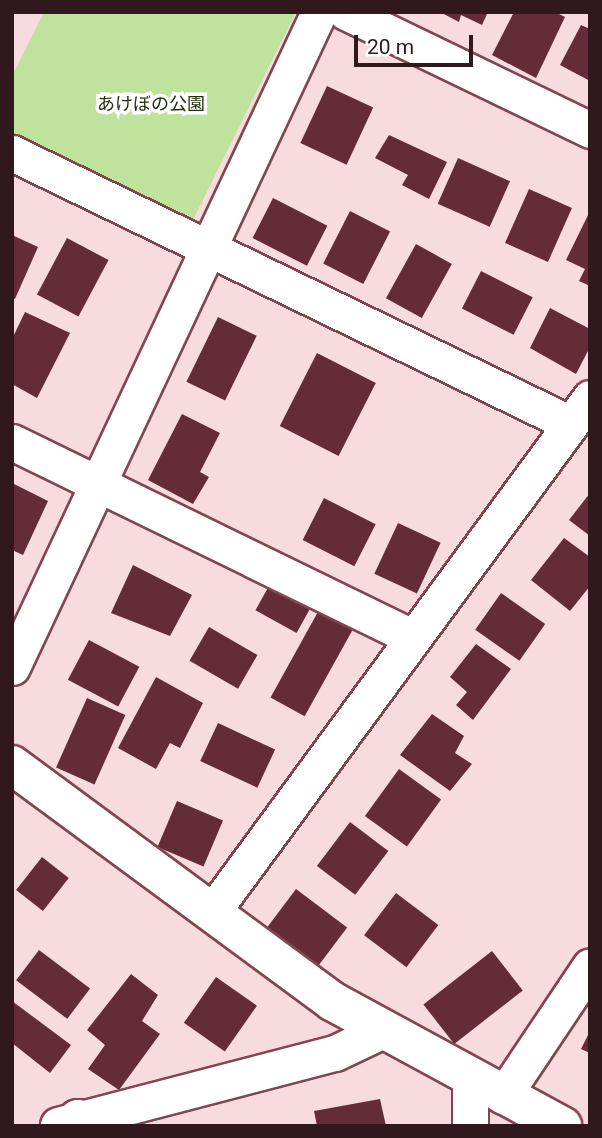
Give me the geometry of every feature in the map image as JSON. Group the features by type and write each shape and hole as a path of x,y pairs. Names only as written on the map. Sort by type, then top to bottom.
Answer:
{"street":[{"path":"12,667 319,12"},
{"path":"346,12 590,130"},
{"path":"12,153 208,249 580,411 212,912"},
{"path":"12,442 413,638"},
{"path":"12,765 332,1001 503,1097 562,1126"},
{"path":"503,1097 590,966"},
{"path":"75,1124 335,1052 383,1030"},
{"path":"470,1079 470,1126"}],"green space":[{"name":"あけぼの公園","path":"44,12 296,12 191,224 12,135 12,76"}],"building":[{"path":"440,12 488,12 482,25 461,15 459,22"},
{"path":"514,12 555,12 565,17 536,78 492,55"},
{"path":"581,25 590,29 590,81 560,65"},
{"path":"327,86 373,108 347,165 300,143"},
{"path":"389,135 447,162 429,199 402,185 408,175 375,158"},
{"path":"458,158 510,181 490,227 438,204"},
{"path":"529,189 572,208 548,262 505,243"},
{"path":"273,198 327,226 307,266 253,238"},
{"path":"350,211 390,231 363,284 323,264"},
{"path":"590,211 590,286 579,281 585,269 566,260"},
{"path":"12,235 38,247 15,299 12,298"},
{"path":"67,238 108,260 78,317 37,295"},
{"path":"416,244 452,264 422,318 386,298"},
{"path":"481,271 533,297 514,335 462,308"},
{"path":"550,308 590,329 590,347 576,374 530,348"},
{"path":"25,312 70,333 37,398 12,384 12,339"},
{"path":"218,317 257,336 225,401 186,382"},
{"path":"317,353 376,383 339,456 280,426"},
{"path":"182,414 220,433 200,472 209,477 193,504 148,480"},
{"path":"12,483 48,501 23,555 12,550"},
{"path":"590,493 590,536 569,520"},
{"path":"324,498 376,524 354,566 303,540"},
{"path":"398,523 441,543 417,594 374,574"},
{"path":"564,538 590,557 590,586 570,611 531,580"},
{"path":"133,565 192,595 170,636 111,613"},
{"path":"270,584 311,607 297,633 255,610"},
{"path":"501,593 545,624 519,661 475,630"},
{"path":"319,610 353,629 305,716 271,697"},
{"path":"209,627 257,655 238,689 190,661"},
{"path":"89,640 139,667 118,706 68,680"},
{"path":"476,644 511,669 473,720 456,705 467,692 450,677"},
{"path":"156,677 203,703 180,748 170,743 156,769 118,748"},
{"path":"87,698 125,715 94,785 56,767"},
{"path":"432,714 464,736 455,753 472,764 450,791 400,755"},
{"path":"218,723 275,750 257,788 200,761"},
{"path":"399,769 441,800 407,846 365,816"},
{"path":"177,801 223,821 203,867 157,847"},
{"path":"350,822 388,851 355,895 317,866"},
{"path":"42,857 69,878 43,911 16,890"},
{"path":"296,889 347,928 317,967 266,929"},
{"path":"396,893 438,925 406,967 364,935"},
{"path":"39,950 90,989 67,1019 16,980"},
{"path":"492,951 523,990 454,1044 423,1005"},
{"path":"131,974 158,995 142,1021 160,1034 119,1090 88,1069 105,1045 87,1030"},
{"path":"216,977 257,1006 225,1052 184,1023"},
{"path":"12,1001 71,1045 50,1073 12,1043"},
{"path":"590,1031 590,1053 581,1049"},
{"path":"380,1099 386,1126 317,1126 314,1111"}]}
